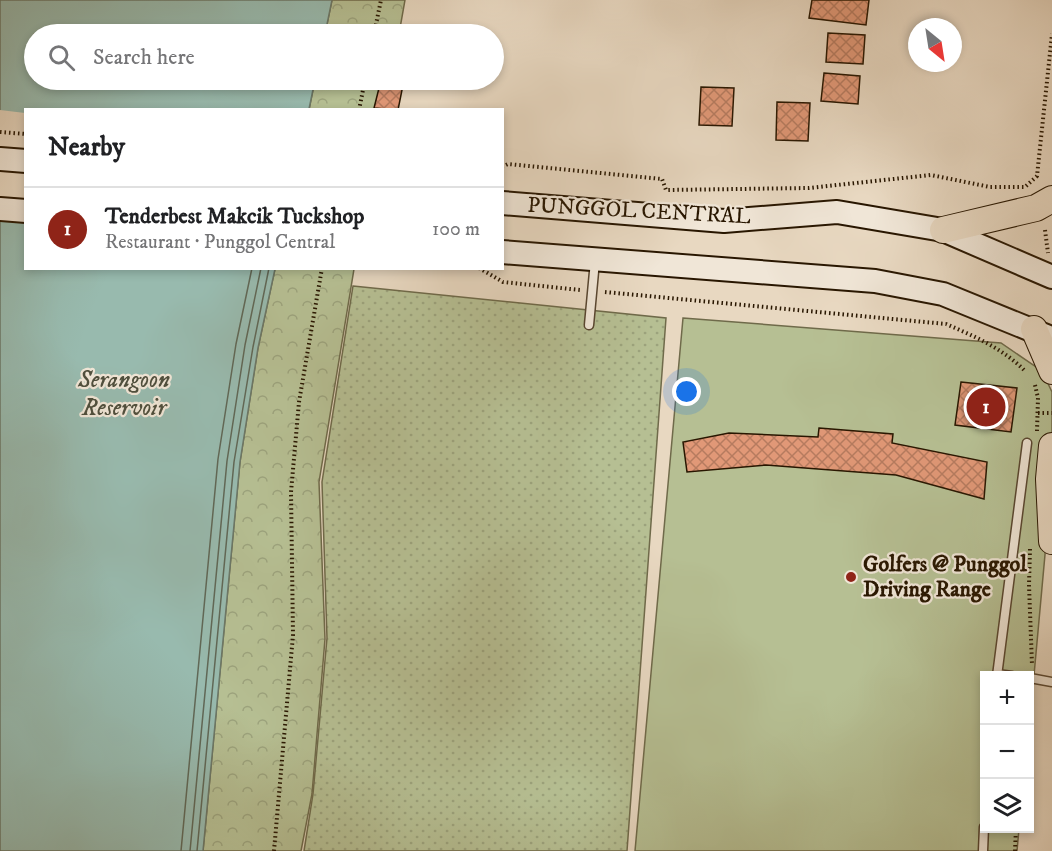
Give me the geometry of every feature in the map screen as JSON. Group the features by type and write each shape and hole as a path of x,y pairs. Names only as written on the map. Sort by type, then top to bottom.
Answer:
{"main road":[{"path":"0,159 24,161"},
{"path":"943,230 1036,208 1052,199"},
{"name":"PUNGGOL CENTRAL","path":"504,203 724,221 837,213 943,230 1052,277"},
{"path":"0,209 24,212"},
{"path":"504,252 875,281 943,294 1043,334 1052,371"},
{"path":"1038,442 1049,479 1041,540"}],"lane":[{"path":"589,325 596,260"},
{"path":"998,671 1038,442"},
{"path":"1034,679 1052,682"},
{"path":"983,851 984,833"}],"path":[{"path":"376,24 381,0"},
{"path":"504,165 662,179 666,190 808,188 931,175 990,187 1024,187 1037,176 1052,34"},
{"path":"359,108 363,90"},
{"path":"0,132 24,134"},
{"path":"1045,230 1052,234"},
{"path":"274,851 293,634 291,492 299,402 322,270"},
{"path":"482,270 503,282 946,324 976,336 1015,361 1034,380 1038,413 1038,442"},
{"path":"1038,413 1052,413"},
{"path":"1031,671 1029,585 1041,540"},
{"path":"1015,851 1016,833"}],"green space":[{"path":"332,0 405,0 401,24 327,24"},
{"path":"313,90 388,90 385,108 309,108"},
{"path":"275,270 354,270 319,482 325,639 312,794 301,851 203,851 240,462 258,348"},
{"path":"353,286 666,318 627,851 304,851 313,794 327,638 322,482"},
{"name":"Golfers @ Punggol Driving Range","path":"683,318 1001,343 1042,371 1052,392 1052,478 1034,675 1034,671 980,671 980,833 1019,833 1017,851 635,851"}],"water":[{"name":"Serangoon Reservoir","path":"0,0 332,0 327,24 24,24 24,90 313,90 309,108 24,108 24,270 275,270 258,348 240,462 203,851 0,851"}],"pier":[{"path":"0,110 24,113 24,220 0,218"}],"building":[{"path":"812,0 869,0 866,25 809,18"},
{"path":"828,33 865,35 863,64 826,62"},
{"path":"824,73 860,76 858,104 821,101"},
{"path":"701,87 734,88 732,126 699,125"},
{"path":"378,90 402,90 398,108 374,108"},
{"path":"777,102 810,103 808,141 776,140"},
{"path":"961,382 1017,388 1011,432 955,425"},
{"path":"819,428 893,434 892,443 987,462 984,499 896,475 766,465 687,472 683,442 729,433 818,437"}],"place":[{"name":"Tenderbest Makcik Tuckshop","path":"986,407"},
{"name":"Golfers @ Punggol Driving Range","path":"851,577"}]}
